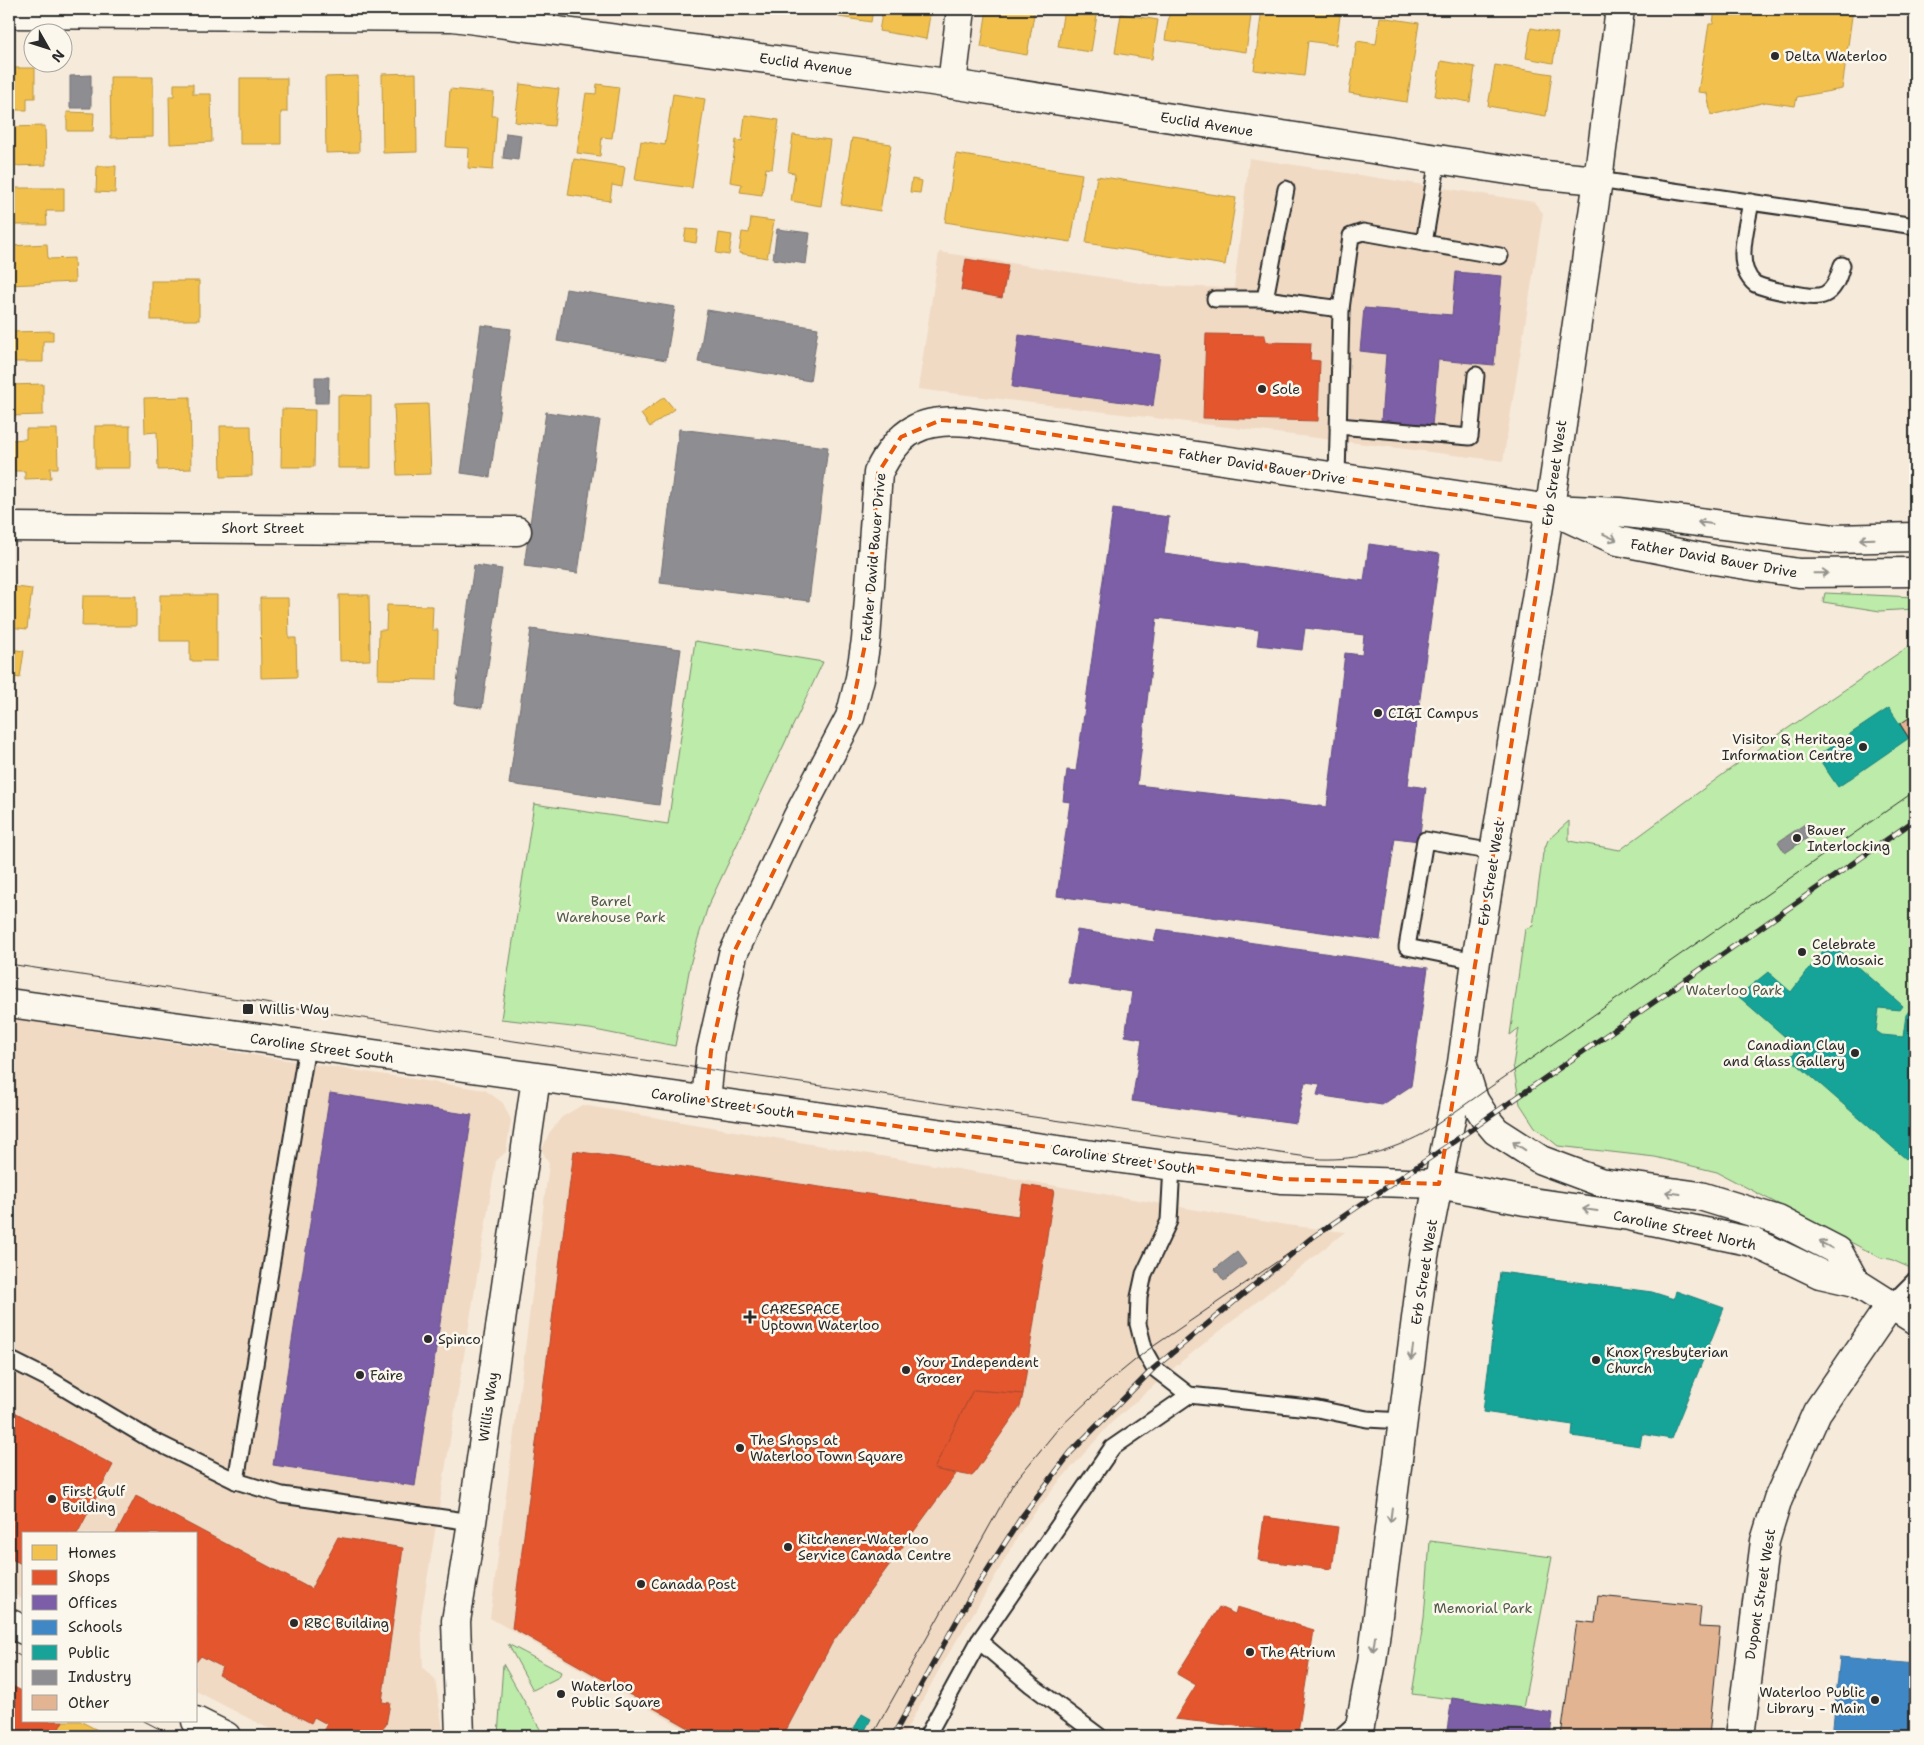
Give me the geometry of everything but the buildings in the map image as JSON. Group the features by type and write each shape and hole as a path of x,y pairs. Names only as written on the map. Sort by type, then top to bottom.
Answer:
{"street":[{"path":"952,84 961,9"},
{"name":"Erb Street West","path":"1360,1727 1373,1652 1424,1256 1462,1063 1476,961 1550,509 1598,180 1620,9"},
{"name":"Euclid Avenue","path":"9,14 453,16 952,84 1438,160 1534,174 1598,180"},
{"name":"Father David Bauer Drive","path":"706,1100 711,1051 732,954 797,818 850,717 860,678 866,640 878,473 888,453 901,437 923,426 942,420 969,422 1550,509 1619,512 1834,540 1915,537"},
{"name":"Father David Bauer Drive","path":"1550,509 1618,541 1714,560 1799,573 1915,572"},
{"name":"Short Street","path":"9,526 517,530"},
{"name":"Caroline Street South","path":"9,1003 1172,1166 1282,1179 1439,1184"},
{"path":"1462,1063 1474,1100 1486,1119 1496,1131 1528,1153 1600,1182 1700,1196 1778,1220 1838,1251 1855,1282"},
{"name":"Willis Way","path":"460,1736 456,1621 536,1078"},
{"name":"Caroline Street North","path":"1439,1184 1525,1201 1629,1216 1753,1242 1820,1274 1855,1282 1915,1320"},
{"name":"Dupont Street West","path":"1740,1736 1765,1540 1778,1499 1817,1412 1891,1304"},
{"path":"9,1623 22,1629"},
{"path":"198,1722 226,1736"}],"lane":[{"path":"1424,243 1438,160"},
{"path":"1598,180 1915,226"},
{"path":"1265,299 1286,189"},
{"path":"1751,202 1742,262 1747,278 1755,284 1814,298 1828,293 1838,282 1842,265"},
{"path":"1337,478 1341,309 1351,236 1363,232 1500,256"},
{"path":"1215,299 1265,299 1341,309"},
{"path":"1338,426 1470,437 1476,375"},
{"path":"1476,961 1407,947 1425,840 1494,852"},
{"path":"236,1481 307,1046"},
{"path":"1172,1166 1169,1221 1144,1274 1139,1297 1138,1324 1145,1352 1154,1368 1189,1395 1318,1409 1367,1419 1403,1421"},
{"path":"1891,1304 1915,1280"},
{"path":"9,1359 49,1379 148,1438 236,1481 282,1495 472,1522"},
{"path":"927,1736 979,1641 1112,1448 1189,1395"},
{"path":"979,1641 1031,1685 1099,1736"},
{"path":"1341,1736 1360,1727"}],"highlighted area":[{"path":"941,420 969,422 1550,509 1439,1184 1282,1179 706,1100 711,1051 733,954 850,717 866,640 878,473 901,437"}],"shaded area":[{"path":"1249,158 1534,202 1543,213 1503,461 918,389 939,252 1160,286 1234,288"},
{"path":"9,1018 485,1090 503,1103 511,1120 506,1152 496,1161 421,1617 423,1668 435,1679 444,1736 283,1736 198,1692 198,1532 22,1532 22,1599 9,1592"},
{"name":"The Shops at Waterloo Town Square","path":"582,1105 1286,1225 1345,1232 1182,1361 1111,1423 1057,1484 1022,1529 941,1666 903,1736 697,1736 490,1618 549,1164 542,1150 549,1133 562,1117"}],"green space":[{"path":"1825,593 1915,597 1915,609 1880,611 1823,602"},
{"name":"Barrel Warehouse Park","path":"695,641 823,662 708,906 691,961 675,1046 590,1029 501,1019 534,804 668,824"},
{"name":"Waterloo Park","path":"1915,642 1915,1270 1890,1259 1881,1258 1717,1172 1655,1157 1558,1146 1535,1127 1520,1104 1513,1065 1519,1028 1510,1035 1525,929 1533,926 1543,853 1548,840 1569,821 1569,841 1620,850 1759,748"},
{"name":"Memorial Park","path":"1430,1541 1552,1557 1523,1708 1412,1694 1424,1618"},
{"path":"508,1644 561,1672 559,1677 533,1690"},
{"path":"503,1664 544,1736 498,1736"}],"tram line":[{"path":"9,964 507,1040 1321,1159 1348,1158 1386,1150 1423,1134 1915,791"},
{"path":"872,1736 1013,1484 1057,1430 1106,1384 1145,1352 1310,1239"},
{"path":"9,1650 22,1657"},
{"path":"146,1722 173,1736"}],"railway":[{"path":"893,1736 969,1599 1021,1518 1071,1452 1154,1368 1310,1239 1446,1147 1915,820"}],"place":[{"name":"Delta Waterloo","path":"1775,56"},
{"name":"Sole","path":"1262,389"},
{"name":"CIGI Campus","path":"1378,713"},
{"name":"Visitor & Heritage Information Centre","path":"1863,747"},
{"name":"Bauer Interlocking","path":"1797,838"},
{"name":"Celebrate 30 Mosaic","path":"1802,952"},
{"name":"Willis Way","path":"248,1009"},
{"name":"Canadian Clay and Glass Gallery","path":"1855,1053"},
{"name":"CARESPACE Uptown Waterloo","path":"750,1317"},
{"name":"Spinco","path":"428,1339"},
{"name":"Knox Presbyterian Church","path":"1596,1360"},
{"name":"Your Independent Grocer","path":"906,1370"},
{"name":"Faire","path":"360,1375"},
{"name":"The Shops at Waterloo Town Square","path":"740,1448"},
{"name":"First Gulf Building","path":"52,1499"},
{"name":"Kitchener-Waterloo Service Canada Centre","path":"788,1547"},
{"name":"Canada Post","path":"641,1584"},
{"name":"RBC Building","path":"294,1623"},
{"name":"The Atrium","path":"1250,1652"},
{"name":"Waterloo Public Square","path":"561,1694"},
{"name":"Waterloo Public Library - Main","path":"1875,1700"}]}
